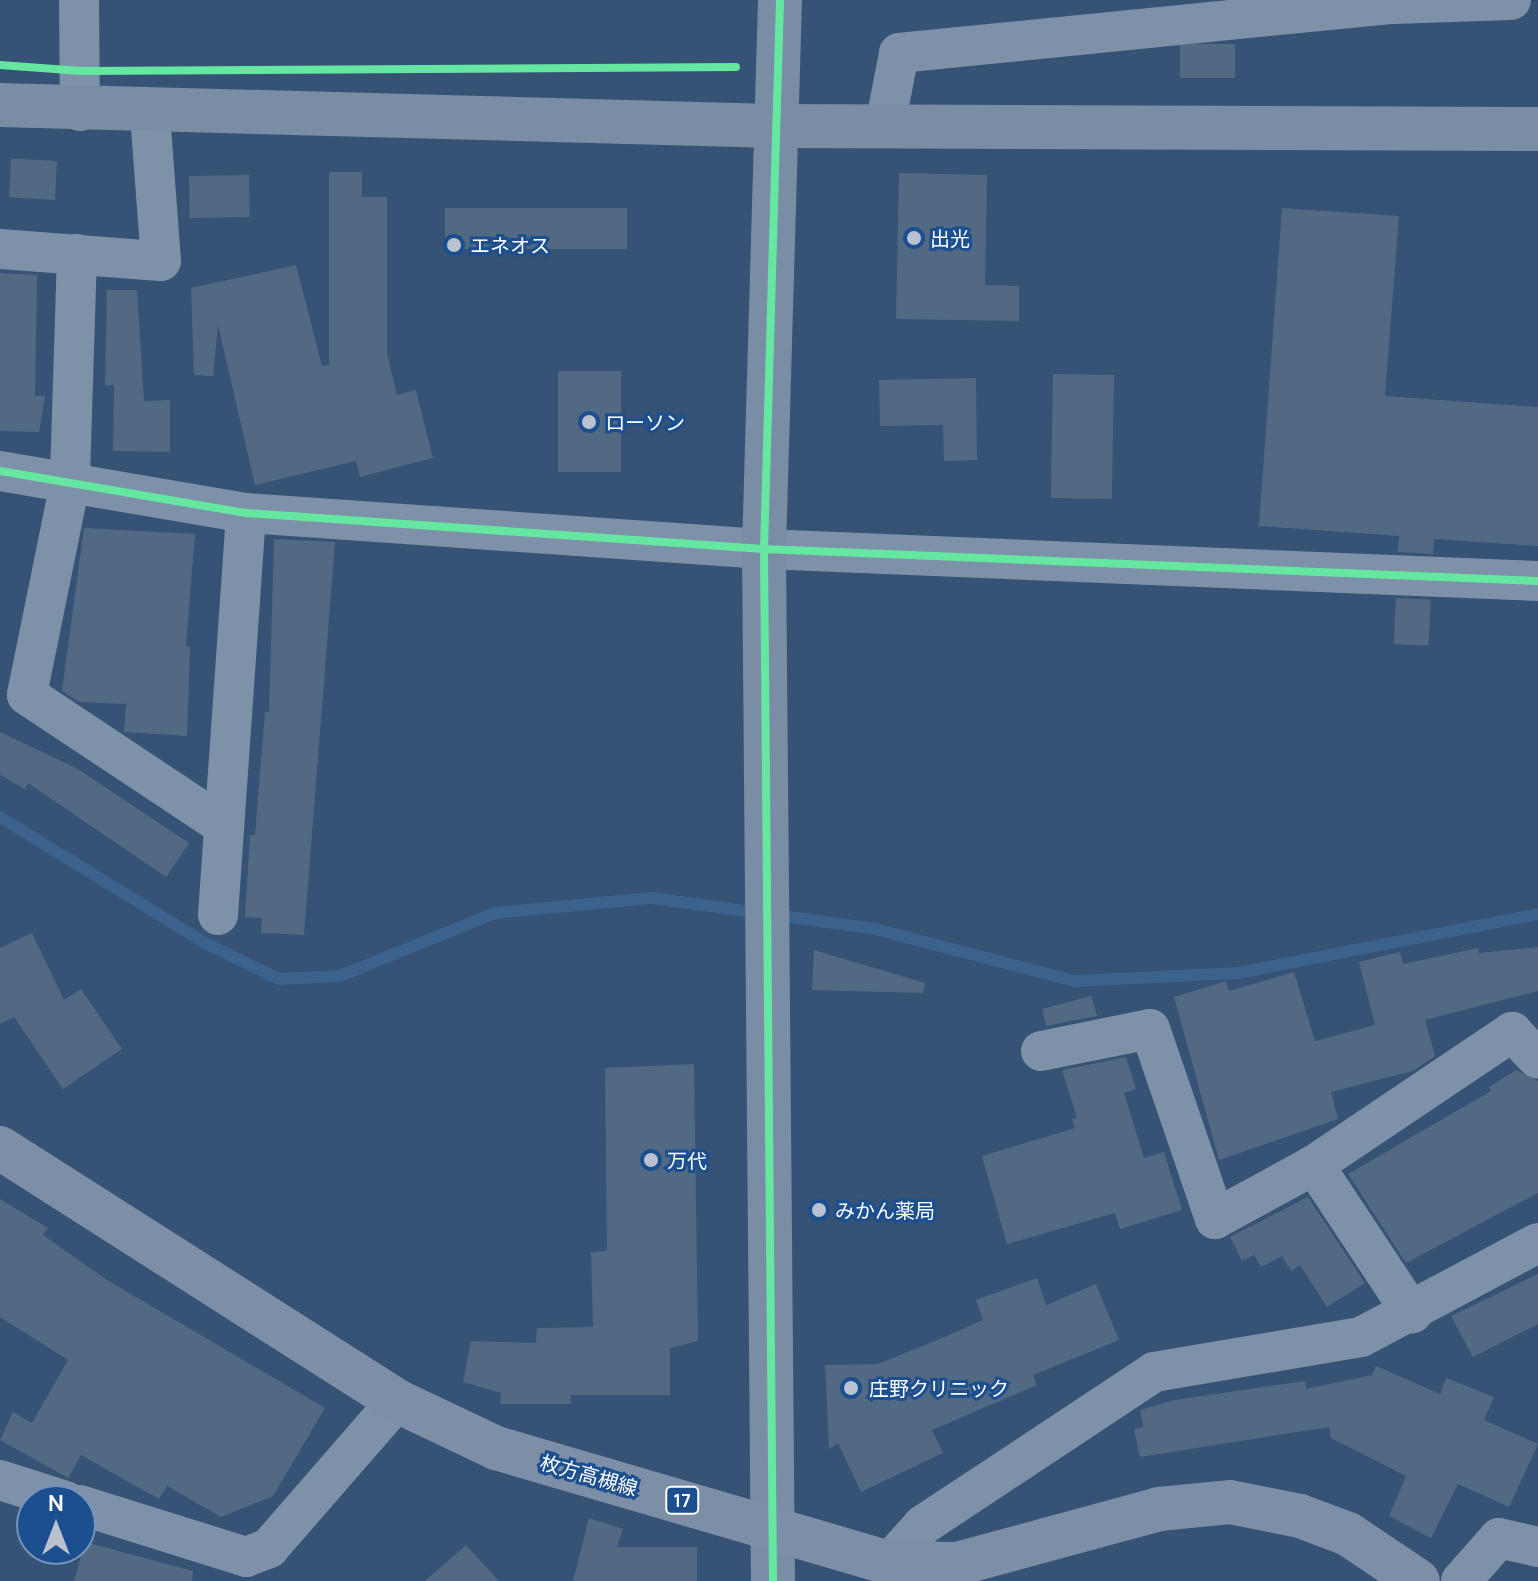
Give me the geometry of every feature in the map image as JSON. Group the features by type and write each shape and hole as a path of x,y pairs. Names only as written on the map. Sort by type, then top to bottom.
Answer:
{"main road":[{"name":"枚方高槻線","path":"0,1148 397,1401 496,1448 701,1505 773,1530 889,1563 957,1572 1159,1509 1230,1502 1300,1516 1348,1534 1418,1581"}],"street":[{"path":"79,0 83,63 80,111"},
{"path":"773,1581 764,549 780,0"},
{"path":"885,126 899,53 1393,4 1511,0"},
{"path":"0,105 150,113 775,126 1538,129"},
{"path":"0,249 161,261 150,113"},
{"path":"77,254 70,483 27,695 224,826"},
{"path":"0,471 246,513 764,549 1538,581"},
{"path":"218,915 246,513"},
{"path":"1041,1051 1150,1029 1215,1219 1314,1165 1512,1032 1538,1059"},
{"path":"1314,1165 1412,1313"},
{"path":"889,1563 923,1525 1154,1372 1361,1337 1412,1313 1538,1243"},
{"path":"96,1510 246,1557 269,1548 397,1401"},
{"path":"1461,1581 1499,1538 1538,1547"}],"building":[{"path":"1180,44 1235,44 1235,78 1180,78"},
{"path":"11,159 57,161 55,200 9,198"},
{"path":"329,172 362,172 362,197 387,197 387,353 397,395 416,390 433,458 360,477 356,461 255,485 218,325 213,376 194,375 191,288 296,265 322,366 329,365"},
{"path":"899,173 987,175 985,285 1019,286 1019,321 896,319"},
{"path":"249,175 250,217 190,218 189,176"},
{"path":"445,208 627,208 627,249 445,249"},
{"path":"1282,208 1399,216 1385,396 1538,407 1538,546 1434,539 1433,554 1398,552 1399,536 1259,526"},
{"path":"0,273 37,275 35,396 45,396 39,432 0,431"},
{"path":"107,290 137,290 144,401 170,400 170,452 113,451 114,385 105,385"},
{"name":"ローソン","path":"558,371 621,371 621,472 558,472"},
{"path":"1053,374 1114,375 1112,499 1051,498"},
{"path":"976,378 977,460 944,461 943,425 880,426 879,380"},
{"path":"84,528 195,534 186,646 190,647 187,736 124,732 126,704 79,702 62,691"},
{"path":"274,539 335,542 304,935 261,933 262,918 245,917 250,835 255,835 265,712 269,712"},
{"path":"1396,598 1431,600 1429,646 1394,644"},
{"path":"0,732 78,769 189,843 166,877 28,783 25,789 0,775"},
{"path":"32,933 64,1000 81,989 122,1049 63,1089 14,1017 0,1024 0,948"},
{"path":"1538,947 1538,991 1425,1020 1435,1056 1413,1071 1331,1092 1338,1119 1219,1160 1174,997 1226,981 1229,991 1294,972 1315,1041 1375,1025 1359,962 1400,952 1403,964 1478,948 1479,953"},
{"path":"814,950 925,983 923,993 812,990"},
{"path":"1091,996 1097,1016 1046,1026 1042,1009"},
{"path":"1126,1057 1136,1089 1124,1093 1144,1158 1164,1152 1182,1210 1120,1229 1115,1213 1007,1244 982,1156 1075,1128 1072,1119 1077,1118 1062,1070"},
{"name":"万代","path":"694,1064 698,1341 670,1348 670,1395 571,1395 571,1404 500,1404 501,1393 463,1382 471,1341 536,1343 537,1328 593,1327 591,1252 607,1251 605,1068"},
{"path":"1516,1070 1538,1081 1538,1193 1406,1263 1348,1174 1491,1091 1489,1087"},
{"path":"1308,1197 1365,1283 1327,1307 1300,1265 1291,1271 1282,1256 1261,1267 1254,1255 1242,1261 1230,1237"},
{"path":"0,1199 48,1228 43,1235 107,1280 325,1408 273,1496 221,1517 167,1486 159,1499 81,1455 68,1478 0,1440 13,1412 32,1423 68,1360 0,1317"},
{"path":"1538,1274 1538,1324 1473,1357 1451,1316"},
{"path":"1037,1278 1046,1305 1096,1284 1119,1340 1033,1375 1037,1385 932,1430 943,1453 861,1492 838,1443 829,1449 825,1365 878,1364 942,1338 983,1320 976,1300"},
{"path":"1376,1366 1440,1394 1446,1378 1494,1397 1484,1420 1538,1444 1509,1507 1458,1484 1431,1538 1389,1516 1406,1476 1331,1438 1329,1427 1140,1457 1134,1429 1143,1427 1140,1410 1174,1400 1305,1381 1306,1389 1372,1375"},
{"path":"589,1518 623,1529 617,1547 697,1547 697,1581 573,1581"},
{"path":"96,1545 193,1571 192,1581 74,1581 79,1565 96,1565"},
{"path":"466,1545 499,1581 425,1581"}],"waterway":[{"path":"0,817 203,942 279,979 340,976 495,913 651,898 871,928 1075,981 1238,973 1538,914"}],"cycle path":[{"path":"773,1581 764,549 780,0"},
{"path":"0,65 82,71 736,67"},
{"path":"0,471 246,513 764,549 1538,581"}],"place":[{"name":"出光","path":"914,238"},
{"name":"エネオス","path":"454,245"},
{"name":"ローソン","path":"589,422"},
{"name":"万代","path":"651,1160"},
{"name":"みかん薬局","path":"819,1210"},
{"name":"庄野クリニック","path":"851,1388"}]}
